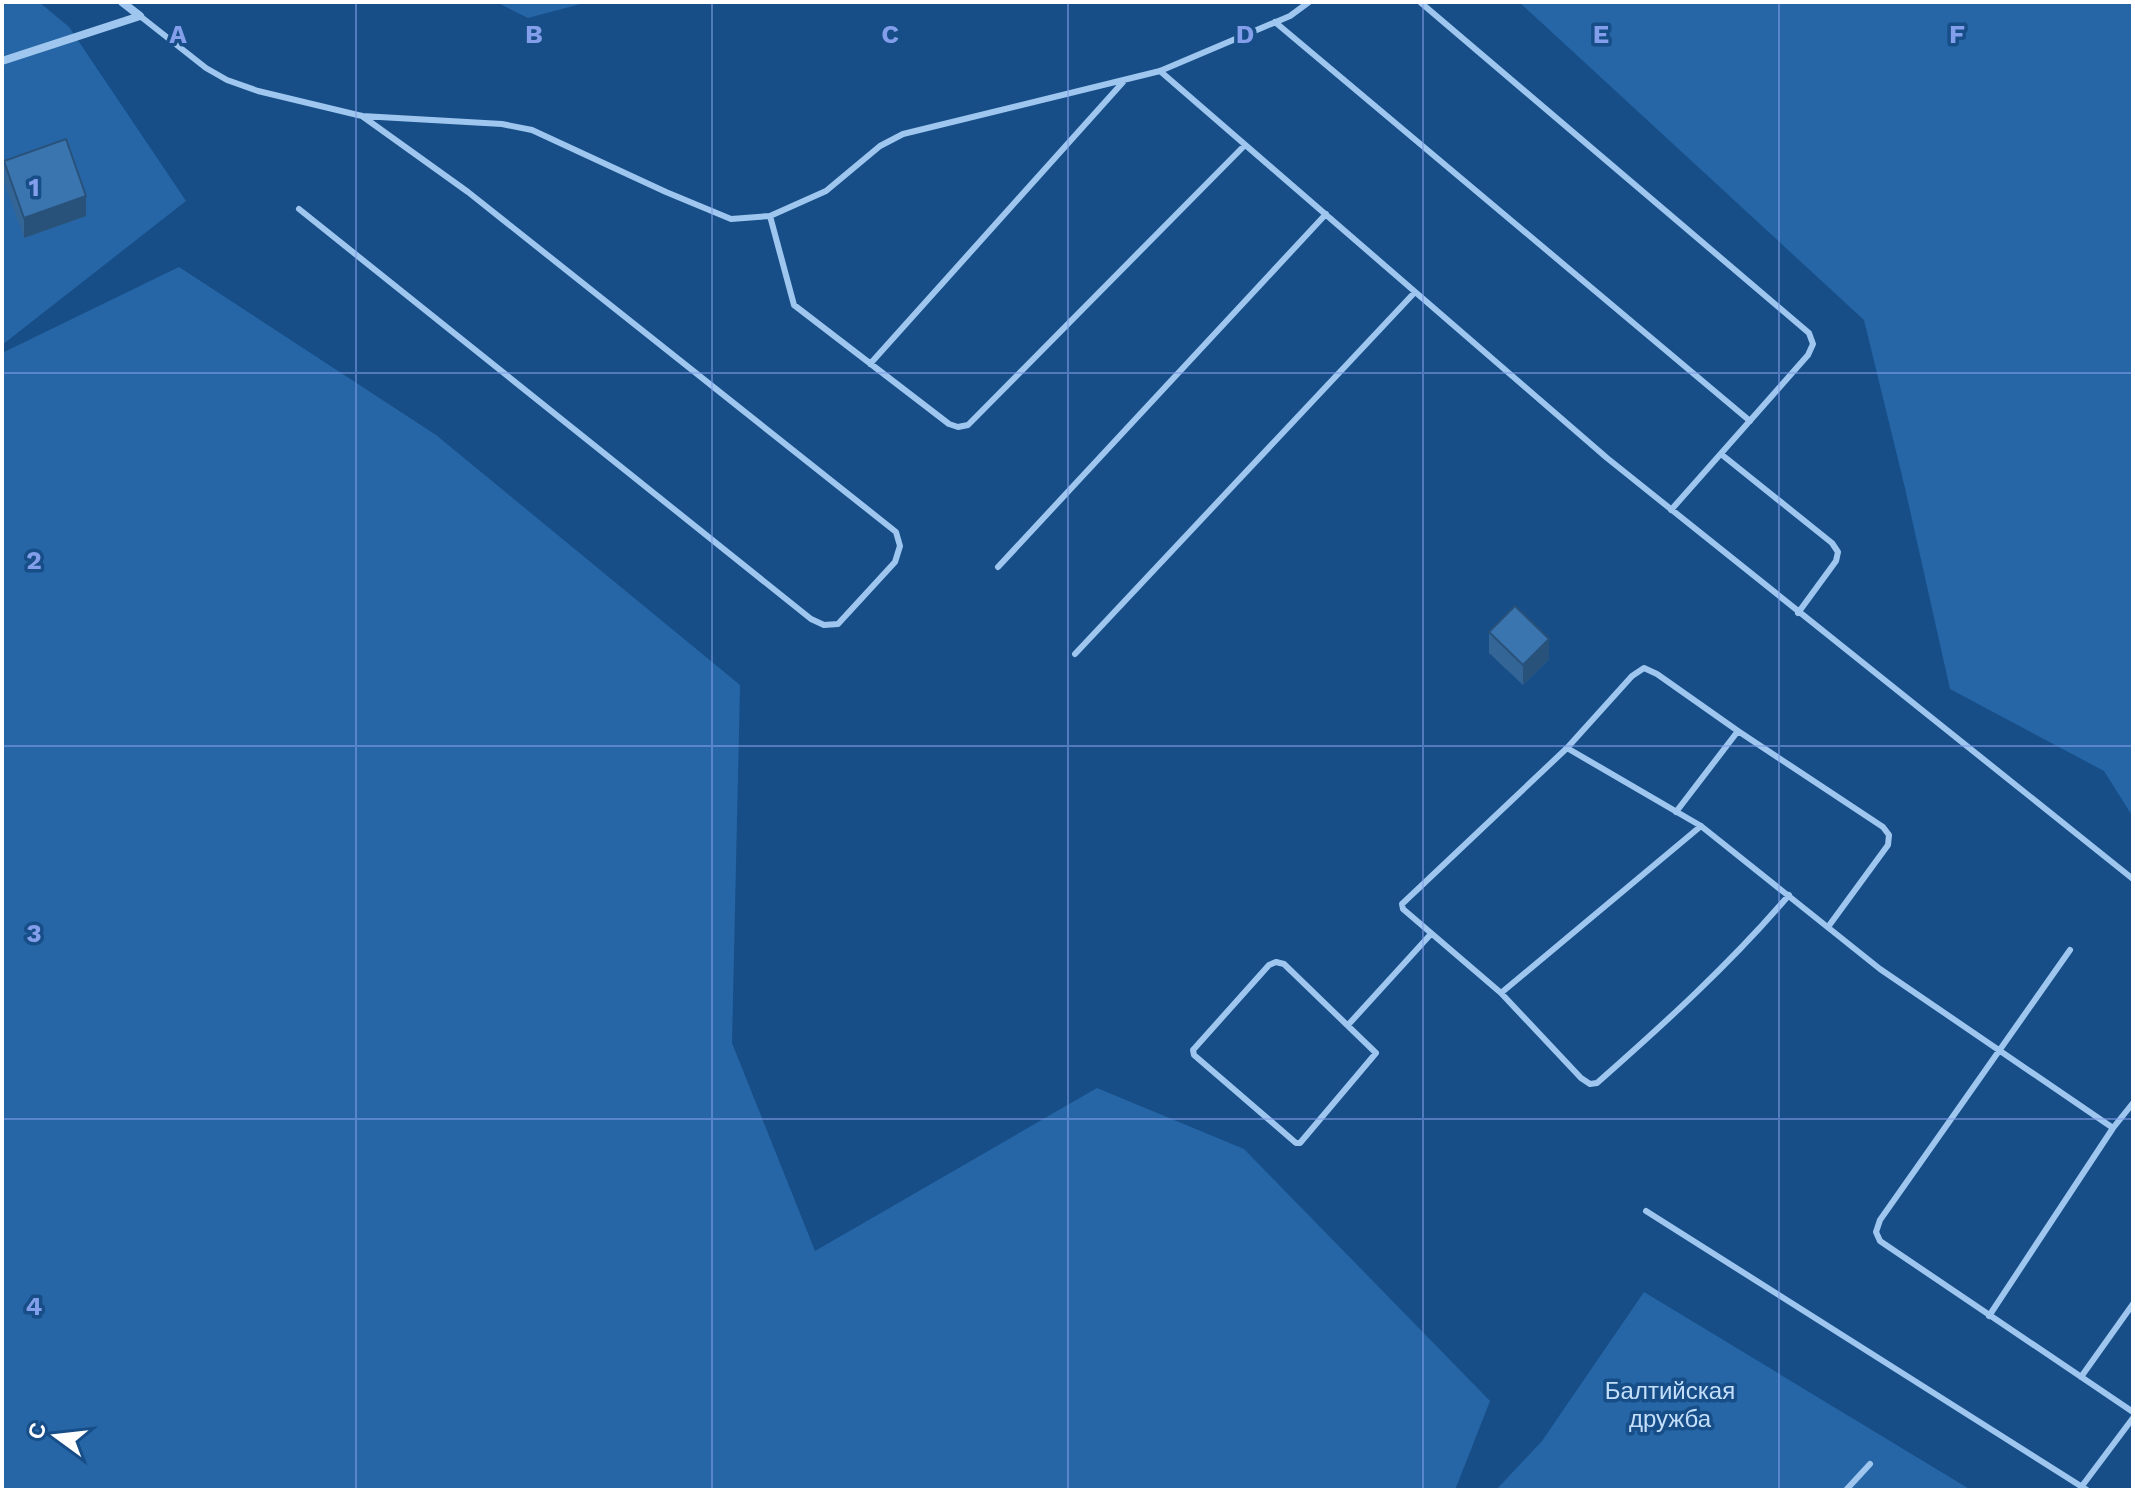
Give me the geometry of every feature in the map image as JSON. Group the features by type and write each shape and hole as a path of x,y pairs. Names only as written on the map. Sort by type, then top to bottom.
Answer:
{"street":[{"path":"122,2 140,16"},
{"path":"2,61 140,16"}],"lane":[{"path":"140,16 206,68 227,80 258,91 362,116 502,124 532,130 731,219 770,216 834,187 880,146 903,134 1160,71 1290,16 1309,2"},
{"path":"1420,2 1809,333 1813,344 1808,355 1671,510"},
{"path":"1275,22 1750,421"},
{"path":"1160,71 1607,458 2133,879"},
{"path":"870,364 1125,80"},
{"path":"299,209 811,619 824,625 838,624 895,562 900,546 896,532 468,192 362,116"},
{"path":"770,216 794,305 949,424 958,427 968,425 1245,145"},
{"path":"998,567 1326,214"},
{"path":"1075,654 1415,292"},
{"path":"1721,454 1832,543 1838,552 1836,561 1798,613"},
{"path":"1789,895 1751,940 1697,994 1597,1083 1590,1084 1501,993 1430,935 1403,909 1402,904 1567,748 1632,676 1644,668 1883,827 1889,835 1888,845 1828,927"},
{"path":"1676,812 1738,731"},
{"path":"1567,748 1701,826 1880,969 2113,1128"},
{"path":"1501,993 1701,826"},
{"path":"1348,1025 1430,935"},
{"path":"2070,950 1880,1220 1876,1232 1880,1241 2133,1412"},
{"path":"1276,962 1284,964 1348,1025 1376,1053 1300,1143 1292,1142 1194,1055 1193,1050 1269,965 1276,962"},
{"path":"1989,1316 2113,1128 2133,1103"},
{"path":"1646,1211 2084,1488 2133,1418"},
{"path":"2081,1377 2133,1304"},
{"path":"1846,1490 1870,1464"}],"green space":[{"path":"2,2 39,2 69,27 186,201 2,345"},
{"path":"496,2 588,2 528,18"},
{"path":"1519,2 2133,2 2133,817 2104,771 1950,689 1864,320"},
{"path":"179,267 436,435 740,685 732,1043 815,1251 1097,1088 1244,1149 1490,1401 1455,1490 2,1490 2,353"},
{"name":"Балтийская дружба","path":"1644,1292 1971,1490 1496,1490 1542,1441"}],"building":[{"path":"66,139 86,196 24,218 4,161"},
{"path":"1515,606 1549,639 1523,665 1489,632"}]}
